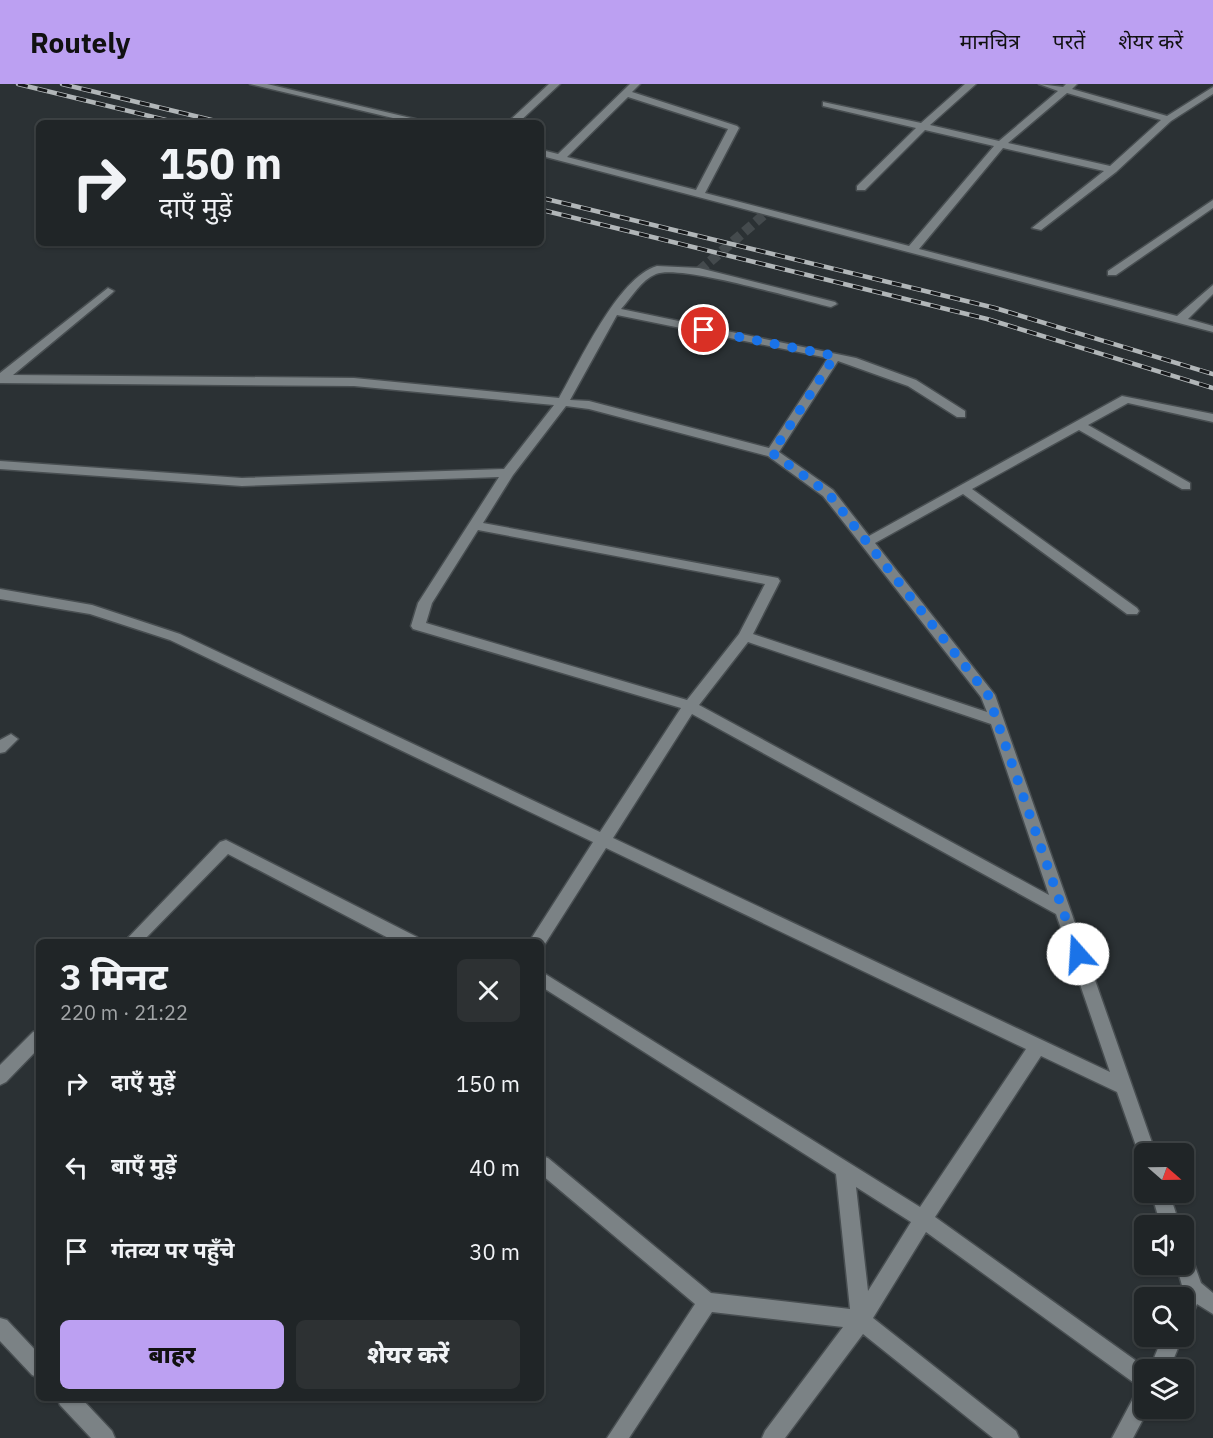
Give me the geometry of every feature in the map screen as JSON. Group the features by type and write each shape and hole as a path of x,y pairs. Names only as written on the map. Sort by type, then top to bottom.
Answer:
{"street":[{"path":"255,84 414,120"},
{"path":"515,120 555,84"},
{"path":"560,158 635,84"},
{"path":"861,188 922,127 971,84"},
{"path":"1044,84 1068,87 1168,119"},
{"path":"911,252 1000,145 1068,87"},
{"path":"1037,228 1112,170 1168,119 1213,90"},
{"path":"626,93 734,128 700,193"},
{"path":"826,104 1112,170"},
{"path":"544,154 700,193 911,252 1213,328"},
{"path":"1112,273 1213,203"},
{"path":"831,304 737,278 699,271 657,269 642,278 614,311 562,402 507,473 425,603 418,627 690,706 1062,910"},
{"path":"1179,321 1213,288"},
{"path":"1,379 108,291"},
{"path":"614,311 852,360 912,383 961,414"},
{"path":"772,453 835,356"},
{"path":"1,379 354,382 589,405 772,453 828,493 988,695 1143,1143"},
{"path":"867,543 1126,399 1213,418"},
{"path":"1079,425 1186,486"},
{"path":"0,465 242,482 507,473"},
{"path":"964,489 1132,611"},
{"path":"474,525 773,581 745,636 690,706 539,939"},
{"path":"0,594 92,610 175,637 1124,1087"},
{"path":"745,636 997,721"},
{"path":"135,939 225,846 405,939"},
{"path":"544,980 923,1219 1134,1371"},
{"path":"0,1077 36,1040"},
{"path":"772,1438 861,1320 923,1219 1038,1046"},
{"path":"544,1166 707,1302 861,1320 1009,1438"},
{"path":"845,1170 861,1320"},
{"path":"1194,1290 1213,1305"},
{"path":"618,1438 707,1302"},
{"path":"0,1328 36,1365"},
{"path":"70,1401 105,1438"},
{"path":"1122,1438 1134,1416"}],"tunnel":[{"path":"699,271 766,213"}],"railway":[{"path":"18,84 166,120"},
{"path":"62,84 212,120"},
{"path":"544,198 995,308 1213,374"},
{"path":"544,210 987,319 1213,388"}],"route":[{"path":"704,330 835,356 772,453 828,493 988,695 1078,954"}]}
